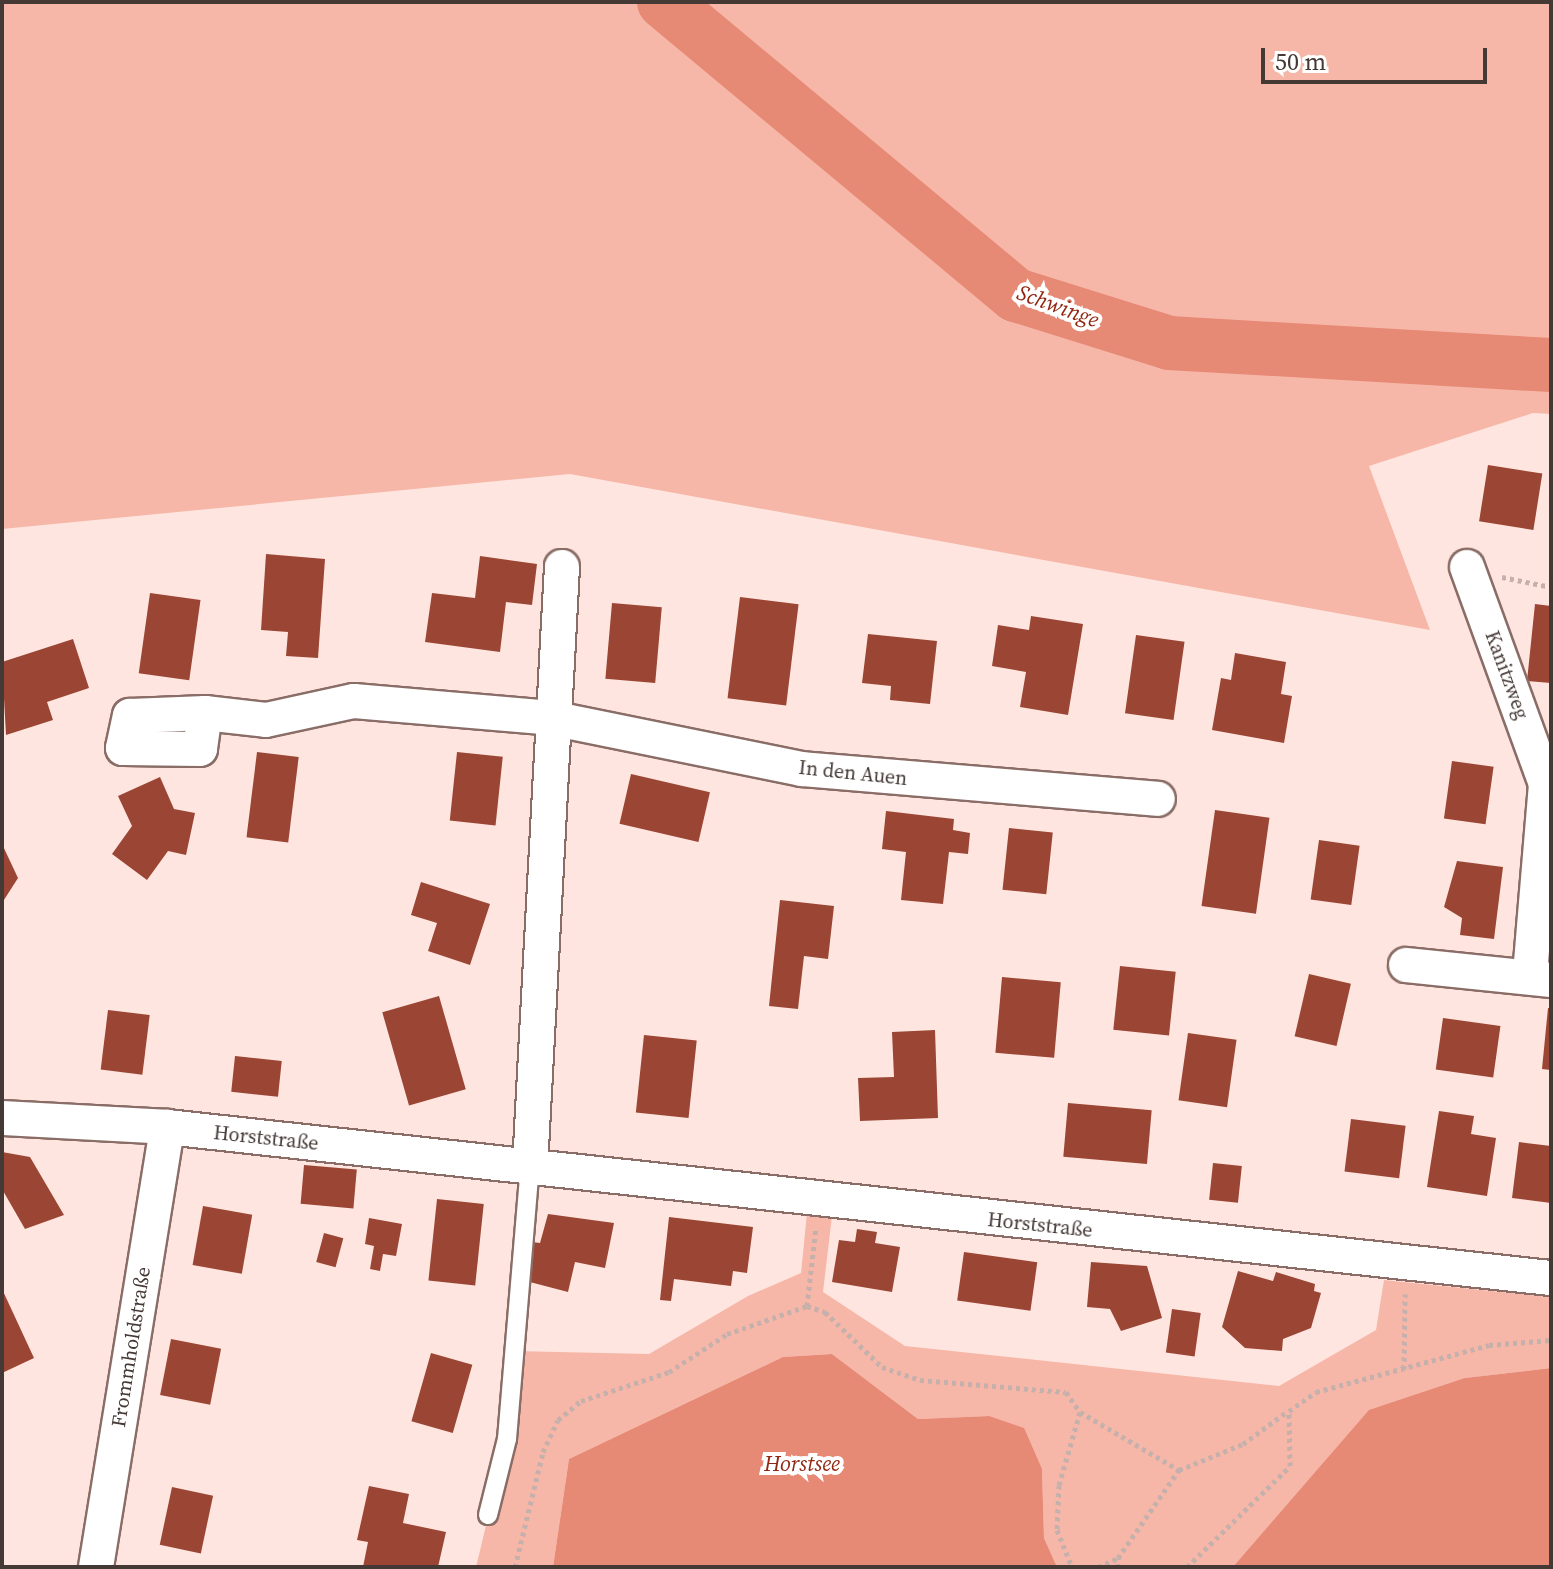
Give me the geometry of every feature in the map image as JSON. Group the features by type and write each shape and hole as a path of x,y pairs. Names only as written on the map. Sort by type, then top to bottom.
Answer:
{"street":[{"path":"530,1167 551,718 562,567"},
{"name":"Kanitzweg","path":"1467,567 1546,784 1541,978"},
{"name":"In den Auen","path":"205,713 266,720 354,701 551,718 802,769 1158,799"},
{"path":"1406,965 1541,978"},
{"name":"Horststraße","path":"2,1118 167,1127 819,1201 1551,1278"},
{"name":"Frommholdstraße","path":"96,1567 167,1127"}],"lane":[{"path":"488,1515 507,1439 530,1167"}],"path":[{"path":"1467,567 1551,587"},
{"path":"807,1306 819,1201"},
{"path":"1404,1369 1406,1264"},
{"path":"515,1567 543,1452 558,1420 581,1401 669,1372 727,1334 807,1306 825,1312 882,1367 960,1386 1066,1392 1080,1412 1179,1470"},
{"path":"1098,1567 1118,1558 1179,1470 1243,1444 1316,1392 1489,1345 1551,1340"},
{"path":"1187,1567 1290,1466 1289,1411"},
{"path":"1072,1567 1057,1530 1059,1485 1080,1412"},
{"path":"1118,1558 1118,1567"}],"shaded area":[{"path":"2,2 1551,2 1551,414 1533,413 1369,466 1430,630 570,474 2,529"},
{"path":"807,1213 832,1216 823,1292 905,1346 1279,1386 1376,1330 1384,1280 1551,1297 1551,1368 1465,1378 1233,1567 1057,1567 1044,1538 1042,1469 989,1416 918,1419 832,1354 783,1357 569,1459 553,1567 476,1567 507,1439 514,1351 649,1354 748,1296 801,1273"}],"water":[{"name":"Horstsee","path":"832,1354 918,1419 989,1416 1024,1428 1042,1469 1044,1538 1057,1567 553,1567 569,1459 783,1357"},
{"path":"1551,1368 1551,1567 1233,1567 1369,1410 1465,1378"}],"building":[{"path":"1488,465 1542,474 1533,530 1479,521"},
{"path":"266,554 325,559 318,658 286,656 288,632 261,630"},
{"path":"480,556 537,564 532,605 506,602 500,652 425,642 432,593 475,598"},
{"path":"150,593 201,600 189,680 139,673"},
{"path":"740,597 799,604 786,705 728,698"},
{"path":"612,603 662,607 655,683 605,679"},
{"path":"1535,604 1551,606 1551,683 1527,681"},
{"path":"1031,616 1083,624 1068,715 1020,707 1026,672 992,666 998,625 1029,630"},
{"path":"868,634 937,641 930,704 890,700 891,686 862,683"},
{"path":"1136,635 1185,642 1174,720 1125,713"},
{"path":"73,639 89,688 47,702 53,720 6,735 2,662"},
{"path":"1235,653 1286,662 1281,694 1292,696 1284,743 1212,730 1221,678 1231,680"},
{"path":"257,752 299,757 288,842 247,837"},
{"path":"457,752 503,757 496,825 450,821"},
{"path":"1452,761 1494,767 1486,824 1444,818"},
{"path":"631,774 710,792 698,842 620,824"},
{"path":"160,777 174,809 195,813 186,855 168,851 147,880 112,854 132,826 118,796"},
{"path":"1215,810 1269,818 1256,914 1202,906"},
{"path":"886,811 954,819 953,830 970,833 968,854 949,852 943,904 901,900 906,852 882,849"},
{"path":"1009,828 1053,833 1046,894 1003,890"},
{"path":"1319,840 1360,846 1351,905 1311,899"},
{"path":"2,844 18,878 2,903"},
{"path":"1457,861 1503,867 1494,939 1460,935 1462,918 1444,907"},
{"path":"421,882 490,904 470,965 428,951 437,923 411,915"},
{"path":"780,900 834,906 828,959 804,956 798,1009 769,1006"},
{"path":"1120,966 1176,972 1169,1036 1113,1030"},
{"path":"1309,974 1351,984 1337,1046 1295,1036"},
{"path":"1002,977 1061,982 1054,1058 995,1053"},
{"path":"439,996 466,1089 409,1106 382,1012"},
{"path":"1548,1008 1551,1008 1551,1070 1542,1069"},
{"path":"108,1010 150,1015 142,1075 101,1070"},
{"path":"1443,1018 1500,1026 1493,1078 1436,1069"},
{"path":"935,1030 938,1118 860,1121 858,1078 894,1077 892,1032"},
{"path":"1188,1033 1237,1040 1227,1107 1179,1100"},
{"path":"644,1035 697,1041 689,1118 636,1113"},
{"path":"235,1056 282,1061 278,1097 231,1092"},
{"path":"1068,1103 1152,1110 1147,1164 1063,1157"},
{"path":"1439,1111 1474,1116 1471,1134 1496,1138 1487,1196 1427,1187"},
{"path":"1351,1119 1406,1126 1399,1178 1345,1172"},
{"path":"1519,1142 1551,1146 1551,1203 1512,1198"},
{"path":"2,1152 30,1157 64,1215 25,1229 2,1189"},
{"path":"1213,1163 1242,1166 1238,1203 1209,1200"},
{"path":"304,1165 357,1170 353,1208 301,1204"},
{"path":"437,1199 484,1204 475,1285 428,1281"},
{"path":"203,1206 252,1215 242,1274 193,1265"},
{"path":"548,1214 614,1223 605,1268 575,1262 568,1292 526,1281 532,1242 540,1243"},
{"path":"669,1217 753,1227 747,1273 733,1271 731,1286 674,1279 671,1301 660,1300"},
{"path":"369,1218 402,1224 396,1256 383,1254 380,1271 370,1269 374,1246 365,1244"},
{"path":"857,1229 877,1232 875,1243 900,1247 892,1292 832,1282 839,1240 855,1242"},
{"path":"324,1233 343,1238 336,1267 316,1262"},
{"path":"964,1252 1037,1262 1030,1311 957,1301"},
{"path":"1091,1262 1147,1266 1162,1318 1121,1331 1110,1309 1087,1307"},
{"path":"1238,1271 1273,1281 1276,1272 1315,1284 1314,1291 1321,1293 1311,1328 1283,1339 1282,1351 1245,1348 1222,1327"},
{"path":"2,1289 34,1358 2,1373"},
{"path":"1172,1309 1201,1313 1195,1357 1166,1353"},
{"path":"171,1339 221,1349 210,1405 160,1395"},
{"path":"431,1353 472,1365 453,1433 411,1421"},
{"path":"369,1486 409,1494 403,1523 446,1532 438,1567 363,1567 368,1542 357,1540"},
{"path":"172,1487 213,1496 201,1553 160,1545"}],"waterway":[{"name":"Schwinge","path":"664,2 1016,295 1169,343 1551,365"}]}
